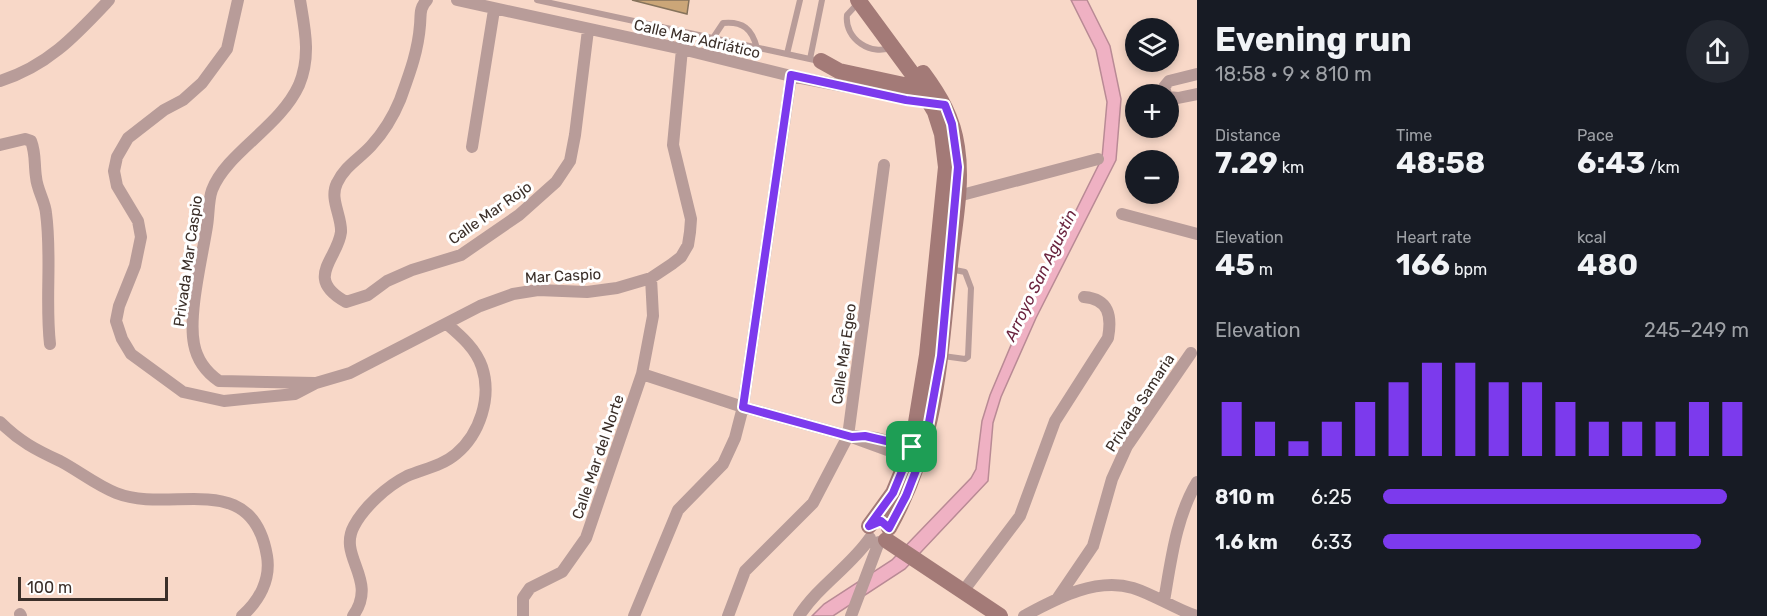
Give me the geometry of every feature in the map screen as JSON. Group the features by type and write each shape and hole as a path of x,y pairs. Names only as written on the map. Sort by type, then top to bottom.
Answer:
{"street":[{"path":"0,81 18,75 63,48 109,0"},
{"path":"238,0 227,49 202,83 183,100 164,110 128,138 117,157 114,171 117,186 138,221 141,237 137,259 118,306 116,321 122,339 131,354 183,392 200,398 224,401 295,394 316,383"},
{"name":"Privada Mar Caspio","path":"300,0 308,43 299,84 287,107 225,170 212,190 193,320 193,342 205,369 219,381 316,383"},
{"name":"Calle Mar Rojo","path":"427,0 420,11 415,57 395,111 371,147 346,168 335,185 335,200 341,233 326,262 326,281 332,294 346,302 368,295 387,280 461,255 519,215 556,182 570,161 588,30"},
{"name":"Calle Mar Adriático","path":"457,0 791,75 923,85"},
{"path":"862,0 923,85 942,134 946,182 934,355"},
{"path":"800,616 817,595 879,535 906,496 916,454 950,269 957,195 957,147 923,85 862,0"},
{"path":"472,147 494,10"},
{"name":"Mar Caspio","path":"316,383 350,373 448,325 480,306 513,294 538,290 617,288 651,278 681,257 688,245 691,219 673,145 682,49"},
{"path":"875,72 894,70 898,64 896,49"},
{"path":"816,60 839,70 923,85"},
{"path":"1166,84 1169,81 1197,74"},
{"path":"634,616 678,510 723,464 735,438 743,407 791,75"},
{"path":"1179,98 1197,94"},
{"path":"0,145 25,139 32,141 34,147 36,177 46,212 49,269 47,313 50,344"},
{"path":"957,195 1098,159"},
{"name":"Calle Mar Egeo","path":"729,616 745,571 813,503 850,437 884,165"},
{"path":"1122,214 1197,234"},
{"name":"Calle Mar del Norte","path":"523,616 523,598 530,588 562,573 586,538 642,374 653,316 651,278"},
{"path":"964,590 1020,516 1055,421 1108,338 1110,322 1107,308 1100,300 1084,297"},
{"path":"353,616 362,603 363,593 350,540 352,529 360,516 384,492 405,477 442,463 456,454 477,428 486,388 482,366 472,349 448,325"},
{"name":"Privada Samaria","path":"1057,599 1093,546 1112,478 1127,446 1191,353"},
{"path":"642,374 743,407 850,437 865,436 916,454"},
{"path":"0,422 18,440 37,452 60,461 118,494 225,501 242,510 258,525 268,565 264,586 253,607 242,616"},
{"path":"1164,602 1181,519 1197,482"},
{"path":"879,535 1000,616"},
{"path":"851,616 868,573 879,535"},
{"path":"1024,616 1057,599 1086,589 1119,586 1133,588 1197,616"}],"lane":[{"path":"537,0 875,72 923,85"},
{"path":"787,54 800,0"},
{"path":"816,60 822,0"},
{"path":"862,0 847,15 850,32 870,50 880,52 896,49"},
{"path":"713,38 723,23 733,22 744,25 751,31 757,48"},
{"path":"934,355 965,359 968,357 971,288 965,272 950,269"}],"shaded area":[{"path":"1071,0 1087,0 1110,46 1121,99 1116,160 1036,318 1001,397 993,423 988,481 905,569 833,616 812,616 824,604 892,560 971,478 976,469 982,421 990,395 1022,319 1102,158 1107,102 1096,50"}],"building":[{"path":"632,0 689,0 687,14"}],"route":[{"path":"791,75 906,100 945,105 952,124 957,147 957,195 941,356 924,450 906,496 889,528 881,521 869,526 893,493 912,447 865,436 852,437 743,407 791,75"}],"water label":[{"name":"Arroyo San Agustin","path":"1040,275"}]}
